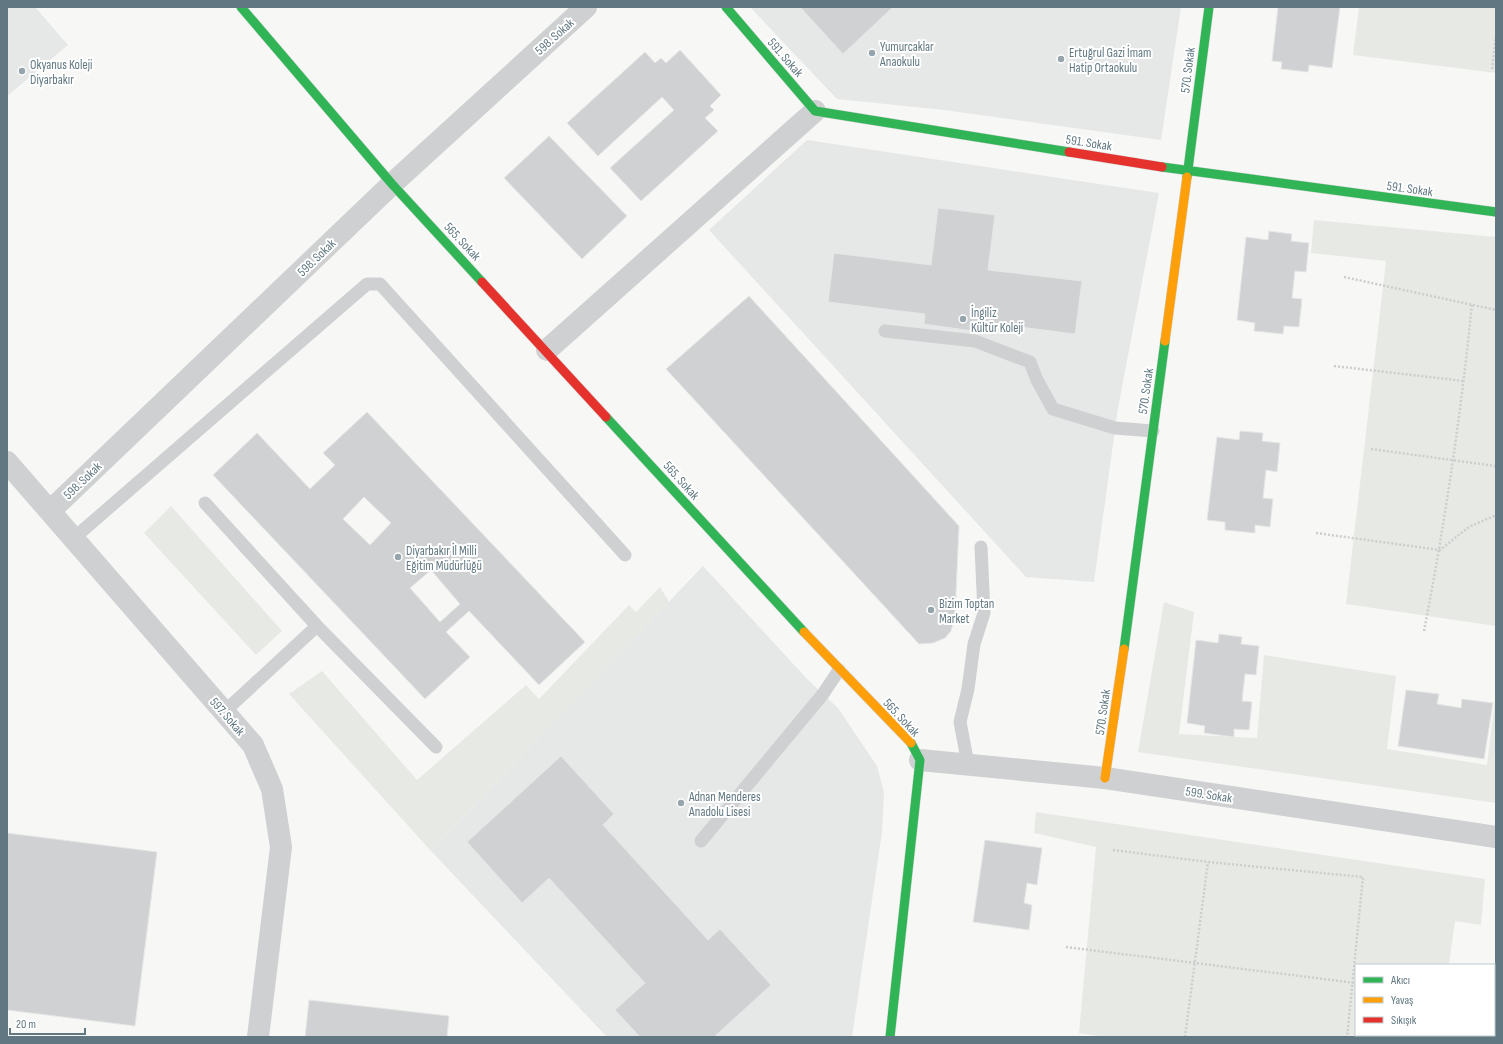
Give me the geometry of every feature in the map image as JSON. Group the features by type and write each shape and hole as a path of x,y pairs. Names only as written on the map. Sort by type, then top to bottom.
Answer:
{"street":[{"name":"565. Sokak","path":"241,7 392,184 547,350 838,670 911,743 920,760"},
{"name":"598. Sokak","path":"50,510 392,184 586,7"},
{"name":"591. Sokak","path":"726,7 815,111 1187,171 1496,212"},
{"name":"570. Sokak","path":"1105,778 1135,572 1209,7"},
{"path":"547,350 815,111"},
{"name":"597. Sokak","path":"7,462 253,745 272,789 281,847 258,1037"},
{"path":"890,1037 920,760"},
{"name":"599. Sokak","path":"920,760 1105,778 1496,837"}],"lane":[{"path":"74,538 367,284 380,284 625,555"},
{"path":"885,331 975,341 1030,362 1036,380 1053,409 1115,428 1153,431"},
{"path":"205,503 317,626 436,747"},
{"path":"968,764 960,722 968,689 974,644 984,613 981,547"},
{"path":"224,712 317,626"},
{"path":"701,841 823,694 838,670"}],"path":[{"path":"1492,69 1496,36"},
{"path":"1344,277 1496,310"},
{"path":"1424,631 1440,550 1464,381 1472,304"},
{"path":"1334,366 1464,381"},
{"path":"1372,449 1496,466"},
{"path":"1316,533 1440,550 1469,527 1496,515"},
{"path":"1113,850 1208,862 1363,877 1356,964"},
{"path":"1185,1037 1208,862"},
{"path":"1066,947 1354,983"},
{"path":"1347,1037 1355,971"}],"shaded area":[{"name":"Okyanus Koleji Diyarbakır","path":"7,7 35,7 68,45 7,96"},
{"name":"Ertuğrul Gazi İmam Hatip Ortaokulu","path":"750,7 1181,7 1161,140 944,110 837,99"},
{"path":"1359,7 1496,7 1496,73 1353,55"},
{"name":"İngiliz Kültür Koleji","path":"807,140 1159,193 1118,408 1094,582 1026,577 709,230"},
{"path":"1314,220 1496,237 1496,626 1346,604 1386,261 1311,253"},
{"path":"171,506 282,631 256,655 144,533"},
{"name":"Adnan Menderes Anadolu Lisesi","path":"703,566 808,680 838,708 877,766 884,792 882,832 852,1037 607,1037 431,851"},
{"path":"660,587 669,602 431,851 289,694 322,671 417,780 526,685 539,699 629,605 636,612"},
{"path":"1164,602 1194,612 1179,734 1257,738 1264,655 1396,676 1387,749 1487,765 1496,691 1496,803 1138,752"},
{"path":"1036,812 1485,879 1481,925 1455,921 1449,964 1355,964 1355,1036 1439,1037 1104,1037 1079,1033 1096,847 1034,833"}],"building":[{"path":"800,7 893,7 843,54"},
{"path":"1278,7 1340,7 1332,68 1309,65 1308,72 1281,69 1282,62 1272,61"},
{"path":"680,50 721,95 710,106 714,110 705,118 718,131 641,201 610,168 674,110 662,97 598,156 567,123 645,52 655,63 661,58 666,63"},
{"path":"549,136 627,216 582,259 504,178"},
{"path":"938,208 995,215 988,270 1082,281 1075,334 972,321 973,331 924,324 925,314 828,302 834,253 931,265"},
{"path":"1269,231 1292,234 1291,241 1309,243 1306,272 1295,271 1292,298 1302,299 1299,327 1284,326 1283,334 1254,331 1255,323 1237,320 1246,237 1268,240"},
{"path":"749,296 959,526 955,616 951,631 945,638 933,643 919,644 666,369"},
{"name":"Diyarbakır İl Milli Eğitim Müdürlüğü","path":"367,412 585,642 539,685 469,611 446,632 470,657 425,699 213,475 257,433 310,489 335,465 323,453","holes":["364,497 391,523 370,545 343,519","431,570 460,604 440,622 410,588"]},
{"path":"1240,431 1263,433 1262,441 1280,443 1277,472 1266,470 1263,498 1273,499 1270,527 1255,525 1255,533 1225,530 1225,522 1207,520 1217,437 1239,440"},
{"path":"1219,634 1242,637 1241,644 1259,646 1256,675 1245,674 1242,701 1252,702 1249,730 1234,729 1234,737 1204,733 1205,726 1187,723 1196,640 1218,643"},
{"path":"1406,690 1439,694 1437,704 1461,708 1462,699 1493,703 1484,759 1398,746"},
{"path":"561,756 614,814 603,825 708,940 720,929 771,985 714,1037 640,1037 615,1010 645,983 549,878 522,903 467,842"},
{"path":"7,833 157,852 135,1026 7,1010"},
{"path":"985,840 1042,848 1037,885 1027,883 1024,903 1032,905 1029,930 973,922"},
{"path":"309,1000 449,1016 447,1037 305,1037"}],"traffic: fast":[{"path":"241,7 392,184 482,282"},
{"path":"726,7 815,111 1069,152"},
{"path":"1187,177 1209,7"},
{"path":"1162,167 1496,212"},
{"path":"1124,649 1165,341"},
{"path":"606,417 804,632"},
{"path":"890,1037 920,760 911,743"}],"traffic: slow":[{"path":"1165,341 1187,177"},
{"path":"804,632 911,743"},
{"path":"1105,778 1124,649"}],"traffic: jam":[{"path":"1069,152 1162,167"},
{"path":"482,282 606,417"}],"place":[{"name":"Yumurcaklar Anaokulu","path":"872,53"},
{"name":"Ertuğrul Gazi İmam Hatip Ortaokulu","path":"1061,59"},
{"name":"Okyanus Koleji Diyarbakır","path":"22,71"},
{"name":"İngiliz Kültür Koleji","path":"963,319"},
{"name":"Diyarbakır İl Milli Eğitim Müdürlüğü","path":"398,557"},
{"name":"Bizim Toptan Market","path":"931,610"},
{"name":"Adnan Menderes Anadolu Lisesi","path":"681,803"}]}
